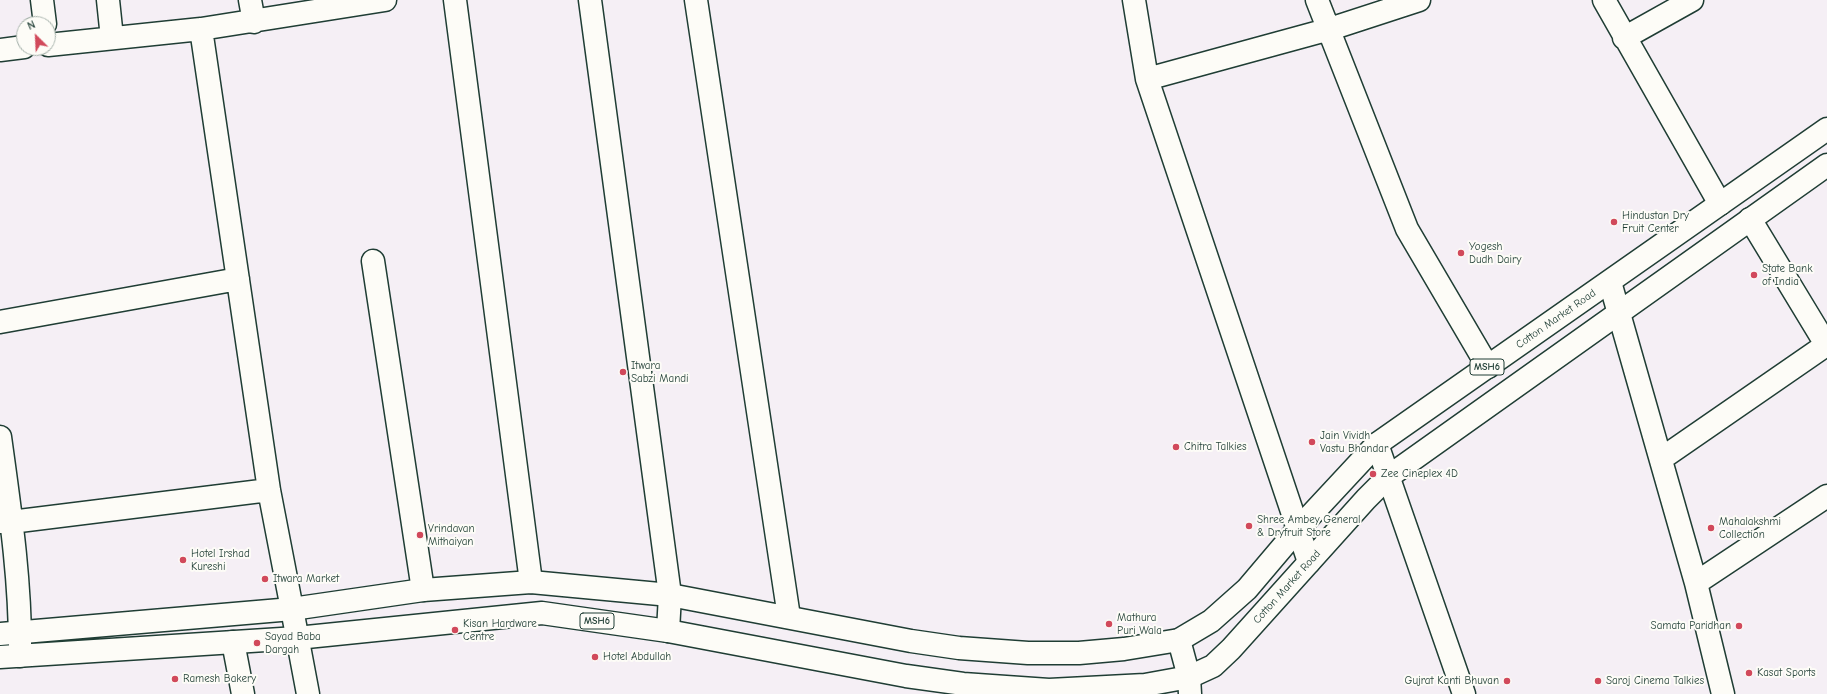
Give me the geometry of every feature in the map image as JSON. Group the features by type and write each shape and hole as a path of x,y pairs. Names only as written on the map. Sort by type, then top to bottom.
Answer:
{"street":[{"path":"42,0 44,16"},
{"path":"108,0 112,38"},
{"path":"250,0 254,22"},
{"path":"56,44 254,22 385,0"},
{"path":"455,0 531,582"},
{"path":"590,0 670,595 668,631"},
{"path":"696,0 789,616"},
{"path":"1134,0 1147,79 1297,530 1309,562"},
{"path":"1317,0 1407,229 1488,367"},
{"path":"1147,79 1330,30 1418,0"},
{"path":"1604,0 1624,38 1720,204"},
{"path":"1624,38 1692,0"},
{"path":"201,29 269,490 308,694"},
{"path":"0,50 16,48"},
{"name":"Cotton Market Road","path":"1179,640 1211,621 1247,589 1297,530 1377,444 1827,129"},
{"name":"Cotton Market Road","path":"1189,686 1231,649 1388,477 1618,312 1827,165"},
{"path":"1661,459 1827,345 1750,219"},
{"path":"373,261 424,590"},
{"path":"0,322 238,280"},
{"path":"1610,282 1696,583 1723,694"},
{"path":"0,437 6,522 10,657"},
{"path":"1377,444 1464,694"},
{"path":"6,522 269,490"},
{"path":"1696,583 1827,496"},
{"name":"MSH6","path":"10,634 292,610 424,590 531,582 670,595 789,616 911,641 958,648 1028,653 1101,651 1179,640"},
{"name":"MSH6","path":"10,657 297,638 542,613 668,631 906,676 962,684 1049,690 1144,685 1189,686"},
{"path":"1179,640 1189,686"},
{"path":"233,642 243,694"}],"place":[{"name":"Hindustan Dry Fruit Center","path":"1614,222"},
{"name":"Yogesh Dudh Dairy","path":"1461,253"},
{"name":"State Bank of India","path":"1754,275"},
{"name":"Itwara Sabzi Mandi","path":"623,372"},
{"name":"Jain Vividh Vastu Bhandar","path":"1312,442"},
{"name":"Chitra Talkies","path":"1176,447"},
{"name":"Zee Cineplex 4D","path":"1373,474"},
{"name":"Shree Ambey General & Dryfruit Store","path":"1249,526"},
{"name":"Mahalakshmi Collection","path":"1711,528"},
{"name":"Vrindavan Mithaiyan","path":"420,535"},
{"name":"Hotel Irshad Kureshi","path":"183,560"},
{"name":"Itwara Market","path":"265,579"},
{"name":"Mathura Puri Wala","path":"1109,624"},
{"name":"Samata Paridhan","path":"1739,626"},
{"name":"Kisan Hardware Centre","path":"455,630"},
{"name":"Sayad Baba Dargah","path":"257,643"},
{"name":"Hotel Abdullah","path":"595,657"},
{"name":"Kasat Sports","path":"1749,673"},
{"name":"Ramesh Bakery","path":"175,679"},
{"name":"Gujrat Kanti Bhuvan","path":"1507,681"},
{"name":"Saroj Cinema Talkies","path":"1598,681"}]}
